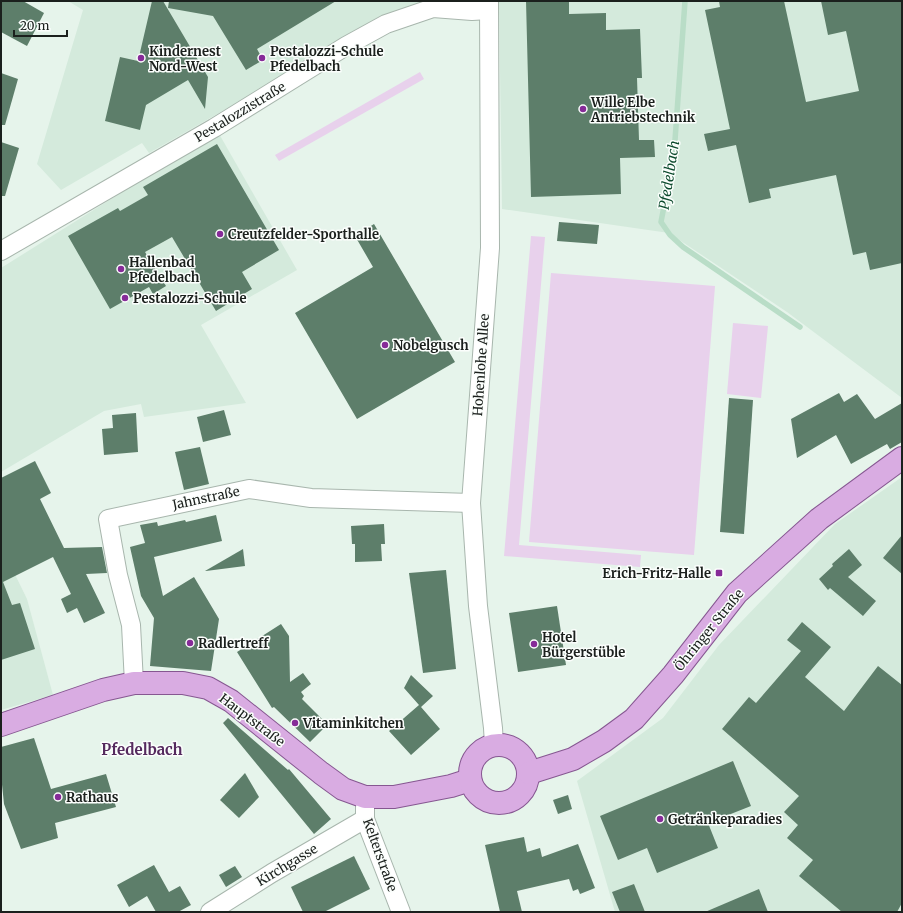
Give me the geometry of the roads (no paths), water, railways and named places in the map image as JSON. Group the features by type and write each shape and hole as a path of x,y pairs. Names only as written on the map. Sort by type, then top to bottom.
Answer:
{"main road":[{"name":"Öhringer Straße","path":"528,773 573,759 604,742 634,719 673,675 737,593 819,519 902,458"},
{"name":"Hauptstraße","path":"1,725 103,690 134,683 183,683 208,688 231,701 320,773 343,789 366,797 394,797 451,786 470,780"},
{"path":"493,736 503,745 513,748 520,754 526,762 528,773 528,781 524,790 517,798 499,804 489,802 480,797 473,790 469,772 470,765 474,758 486,747 493,736"}],"street":[{"name":"Pestalozzistraße","path":"1,251 207,132 346,46 386,24 434,8 472,11 489,6"},
{"name":"Hohenlohe Allee","path":"489,6 490,248 471,503 478,606 493,736"},
{"name":"Jahnstraße","path":"134,683 131,625 118,575 108,519 248,489 311,498 471,503"},
{"name":"Kelterstraße","path":"366,797 365,819 401,912"},
{"name":"Kirchgasse","path":"210,912 272,873 365,819"}],"waterway":[{"name":"Pfedelbach","path":"685,1 674,154 661,222 670,235 683,247 800,327"}],"place":[{"name":"Kindernest Nord-West","path":"141,58"},
{"name":"Pestalozzi-Schule Pfedelbach","path":"262,58"},
{"name":"Wille Elbe Antriebstechnik","path":"583,109"},
{"name":"Creutzfelder-Sporthalle","path":"220,234"},
{"name":"Hallenbad Pfedelbach","path":"121,269"},
{"name":"Pestalozzi-Schule","path":"125,298"},
{"name":"Nobelgusch","path":"385,345"},
{"name":"Erich-Fritz-Halle","path":"719,573"},
{"name":"Radlertreff","path":"190,643"},
{"name":"Hotel Bürgerstüble","path":"534,644"},
{"name":"Vitaminkitchen","path":"295,723"},
{"name":"Rathaus","path":"58,797"},
{"name":"Getränkeparadies","path":"660,819"}],"district":[{"name":"Pfedelbach","path":"142,749"}]}
